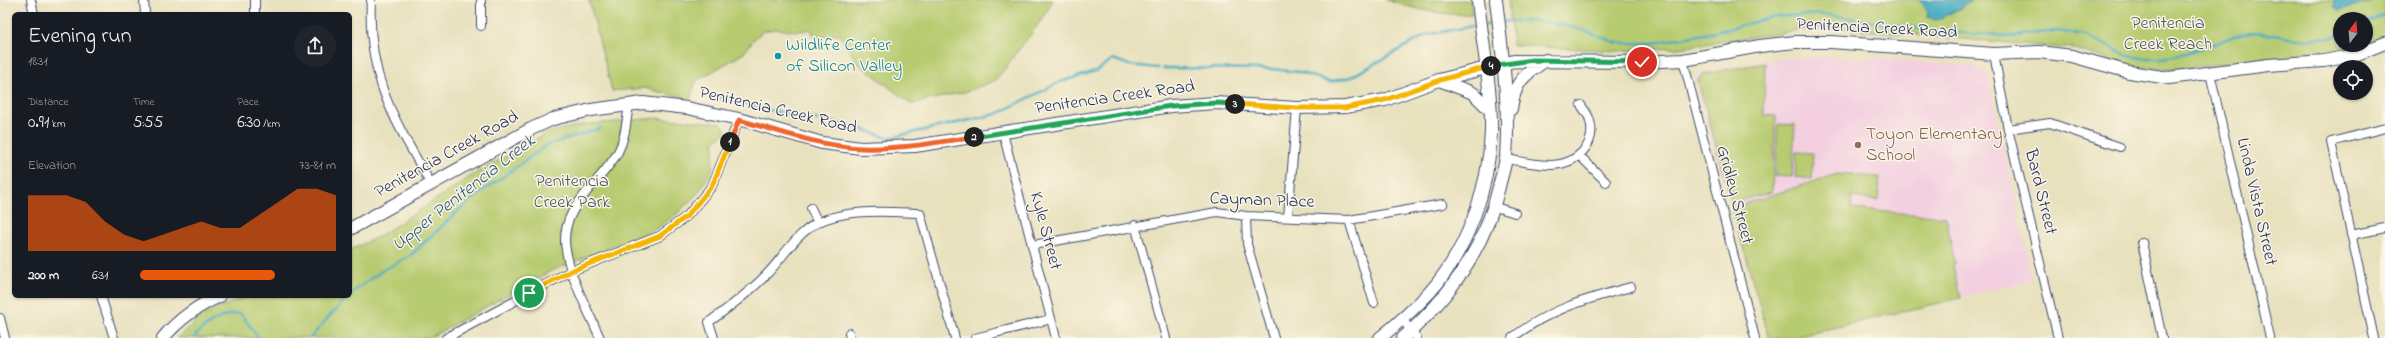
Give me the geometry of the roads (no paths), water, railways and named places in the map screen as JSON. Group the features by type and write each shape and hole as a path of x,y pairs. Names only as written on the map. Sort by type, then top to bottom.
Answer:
{"street":[{"path":"31,0 34,12"},
{"path":"144,0 145,12"},
{"path":"255,0 255,12"},
{"path":"371,0 370,19 374,61 384,97 431,184"},
{"path":"481,0 481,26"},
{"path":"1380,338 1428,294 1454,259 1479,205 1488,162 1491,132 1478,0"},
{"path":"1402,319 1410,336 1443,300 1465,270 1481,240 1494,207 1506,159 1503,63 1496,0"},
{"name":"Penitencia Creek Road","path":"352,228 531,129 552,119 591,110 643,103 669,106 739,120 822,143 861,148 915,146 1171,106 1216,103 1297,108 1345,108 1385,100 1440,80 1503,63 1546,60 1642,62 1683,60 1760,46 1795,42 1863,43 1994,54 2039,52 2072,56 2129,72 2169,78 2268,65 2324,61 2355,56 2385,43"},
{"name":"Bard Street","path":"1994,54 2008,129 2058,338"},
{"path":"1506,121 1513,92 1519,81 1546,60"},
{"name":"Gridley Street","path":"1683,60 1755,338"},
{"name":"Linda Vista Street","path":"2210,73 2270,338"},
{"path":"1440,80 1473,92 1489,109"},
{"path":"1506,159 1551,165 1566,163 1580,156 1587,148 1591,129 1590,120 1581,104"},
{"path":"600,338 571,271 565,250 565,234 570,214 617,153 626,131 629,105"},
{"path":"1288,217 1297,108"},
{"path":"446,338 571,271 660,236 687,216 712,186 739,120"},
{"path":"2008,129 2050,123 2120,147"},
{"path":"2374,338 2331,142 2385,128"},
{"name":"Kyle Street","path":"1002,133 1033,245 1056,338"},
{"path":"1580,156 1606,182"},
{"name":"Cayman Place","path":"1033,245 1135,225 1217,212 1246,216 1349,220 1443,204"},
{"path":"1494,207 1515,213"},
{"path":"811,208 818,223"},
{"path":"714,338 709,322 752,289 803,233 818,223 840,216 854,214 920,213 955,338"},
{"path":"1246,216 1247,244 1274,338"},
{"path":"1349,220 1374,303"},
{"path":"1135,225 1166,338"},
{"path":"2351,235 2385,228"},
{"path":"2142,242 2162,338"},
{"path":"1512,338 1523,330 1568,305 1631,287"},
{"path":"102,298 114,338"},
{"path":"163,338 174,324 189,313 216,298"},
{"path":"0,318 5,338"},
{"path":"975,338 1051,319"}],"water":[{"path":"1919,0 1972,0 1961,8 1936,20 1927,17 1928,11"},
{"path":"2334,0 2375,0 2339,10 2335,8"}],"waterway":[{"name":"Upper Penitencia Creek","path":"1620,43 1653,43 1716,32 1773,17 1822,14 1943,32 2013,36 2056,31 2086,35 2128,56 2141,58 2162,58 2186,54 2234,36 2257,32 2296,39 2333,37"},
{"name":"Upper Penitencia Creek","path":"2373,20 2385,15"},
{"name":"Upper Penitencia Creek","path":"1502,22 1547,22 1589,32 1617,43"},
{"name":"Upper Penitencia Creek","path":"1485,25 1495,23"},
{"name":"Upper Penitencia Creek","path":"1163,68 1273,69 1298,72 1330,82 1351,77 1426,35 1478,25"},
{"name":"Upper Penitencia Creek","path":"710,95 773,111 856,127 888,138 997,114 1060,82 1096,71 1113,59 1129,65 1158,68"},
{"name":"Upper Penitencia Creek","path":"352,293 383,270 410,256 468,202 547,145 601,128"},
{"name":"Upper Penitencia Creek","path":"310,338 346,298"},
{"name":"Upper Penitencia Creek","path":"194,338 203,328 215,320 235,314 241,314 259,338"}],"place":[{"name":"Wildlife Center of Silicon Valley","path":"778,56"},
{"name":"Toyon Elementary School","path":"1858,145"}],"park label":[{"name":"Penitencia Creek Reach","path":"2168,34"},
{"name":"Penitencia Creek Park","path":"572,192"}]}
